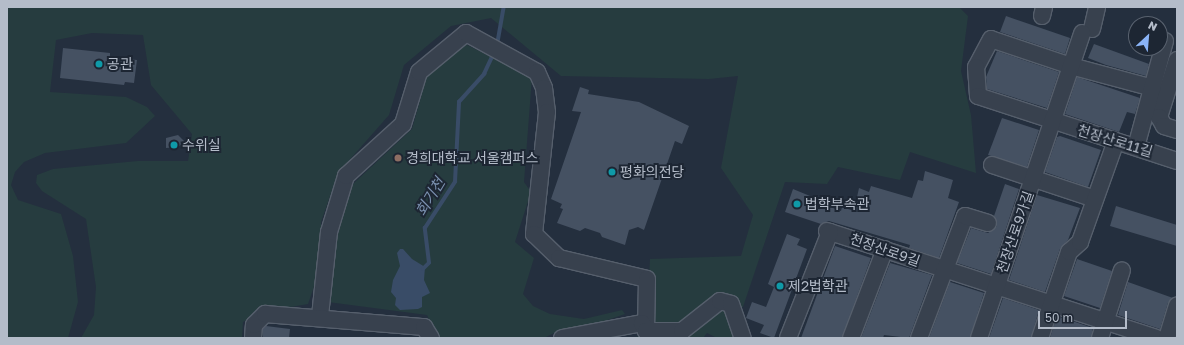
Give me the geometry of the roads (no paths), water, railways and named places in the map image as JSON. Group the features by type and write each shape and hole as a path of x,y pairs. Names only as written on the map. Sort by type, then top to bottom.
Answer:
{"street":[{"name":"천장산로9가길","path":"979,338 998,285 1070,66 1097,7"},
{"path":"320,316 329,232 346,176 403,124 419,72 466,33 537,72 544,88 547,112 534,234 560,258 647,279 646,331"},
{"path":"1052,122 978,96 976,67 991,39 1070,66 1153,88"},
{"path":"1136,147 1161,56"},
{"path":"1177,60 1159,117 1164,126 1177,130"},
{"name":"천장산로11길","path":"1052,122 1177,161"},
{"path":"1040,338 1069,252 1080,242 1116,141"},
{"name":"천장산로9가길","path":"992,165 1095,200"},
{"path":"919,338 943,270 965,216 988,223"},
{"name":"천장산로9길","path":"788,338 829,231 943,270 998,285 1156,338"},
{"path":"851,338 885,249"},
{"path":"1100,338 1122,270"},
{"path":"646,331 682,331 720,301 731,304 743,338"},
{"path":"1167,338 1177,306"},
{"path":"253,338 254,325 265,314 320,316 424,327 431,338"},
{"path":"562,338 642,323 646,331"}],"water":[{"path":"400,249 403,249 412,259 425,267 424,280 430,293 422,297 422,307 418,309 400,310 395,305 396,298 391,292 393,280 400,266 397,253"}],"waterway":[{"name":"회기천","path":"497,45 504,7"},
{"name":"회기천","path":"423,269 429,263 425,228 455,182 459,102 484,74 494,53"}],"place":[{"name":"공관","path":"99,64"},
{"name":"수위실","path":"174,145"},
{"name":"경희대학교 서울캠퍼스","path":"398,158"},
{"name":"평화의전당","path":"612,172"},
{"name":"법학부속관","path":"797,204"},
{"name":"제2법학관","path":"780,286"}]}
